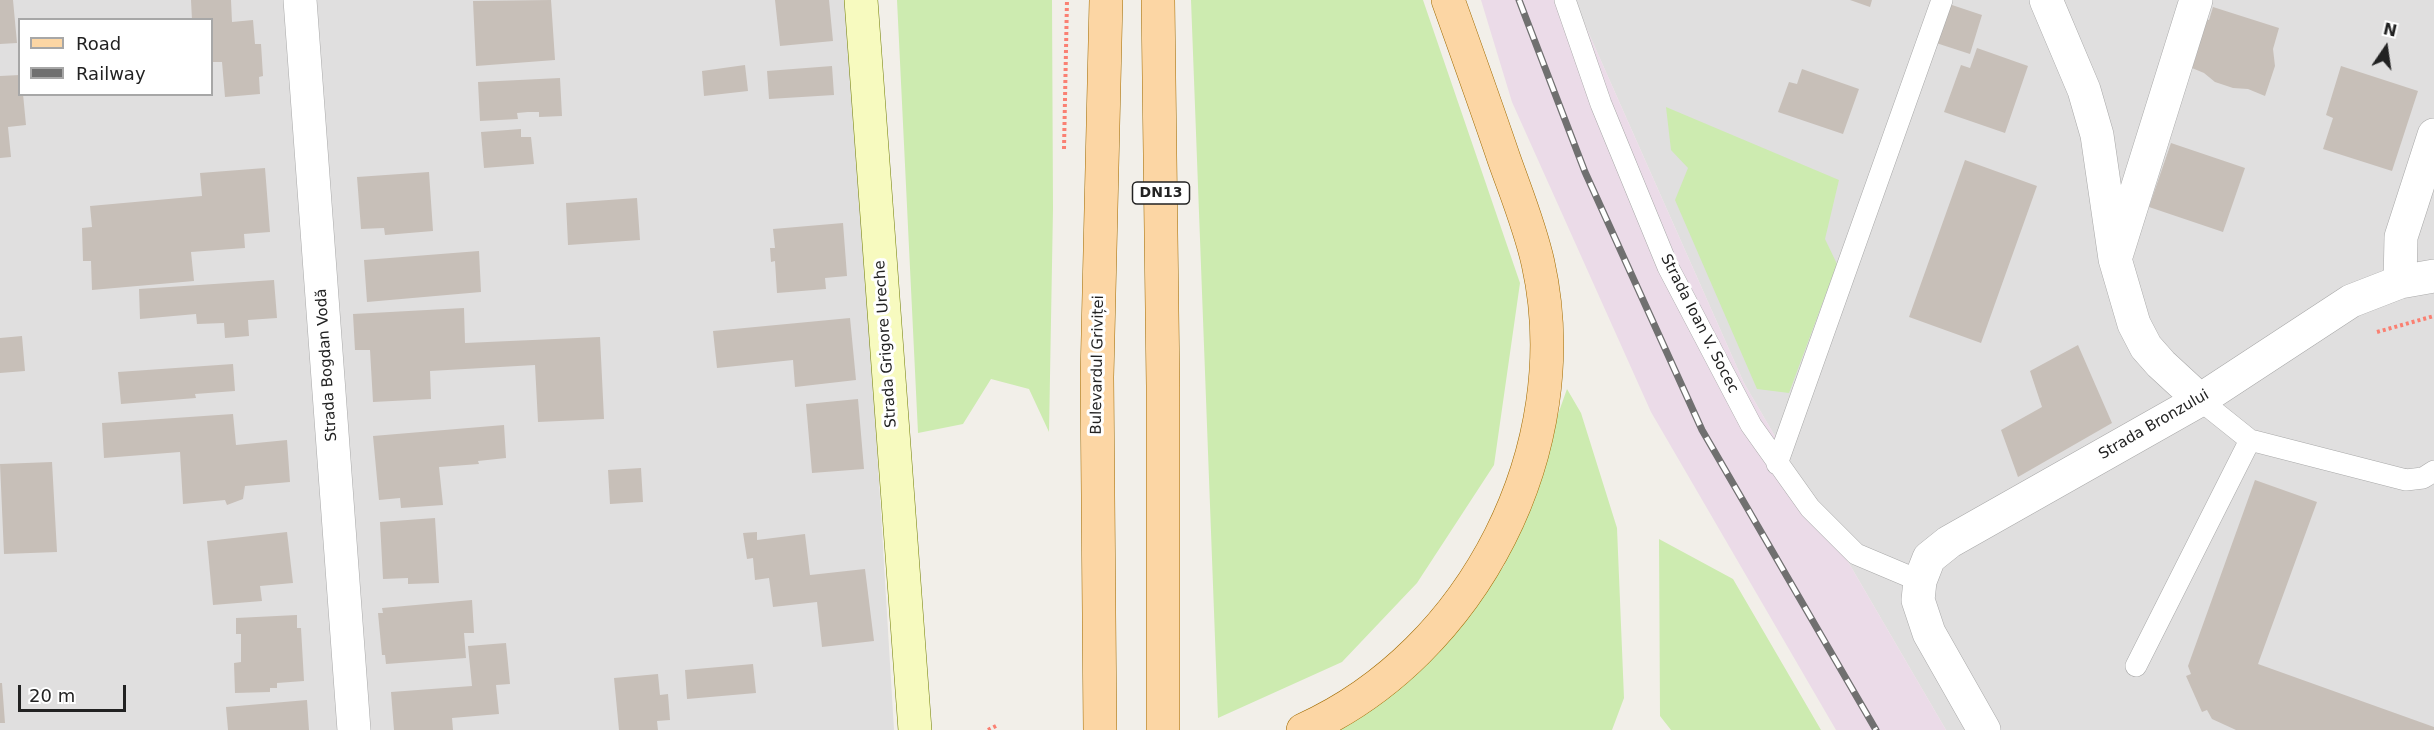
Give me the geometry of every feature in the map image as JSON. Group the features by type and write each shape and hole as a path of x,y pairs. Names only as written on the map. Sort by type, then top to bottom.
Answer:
{"main road":[{"name":"Strada Grigore Ureche","path":"861,0 915,730"},
{"name":"Bulevardul Griviței","path":"1100,730 1097,377 1106,0"},
{"name":"DN13","path":"1158,0 1163,386 1163,730"},
{"path":"1303,730 1340,711 1377,687 1413,657 1470,590 1514,507 1530,460 1540,416 1546,326 1538,261 1519,200 1448,0"},
{"name":"Strada Grigore Ureche","path":"912,688 940,730"}],"street":[{"name":"Strada Bogdan Vodă","path":"300,0 354,730"},
{"path":"2046,0 2084,90 2097,135 2115,259 2134,324 2146,347 2200,400"},
{"path":"2115,259 2196,0"},
{"path":"2400,282 2401,237 2434,135"},
{"name":"Strada Bronzului","path":"1920,581 1929,558 1949,542 2200,400 2351,301 2400,282 2434,276"},
{"path":"1920,581 1918,600 1929,633 1984,730"}],"lane":[{"name":"Strada Ioan V. Socec","path":"1565,0 1601,104 1668,267 1751,426 1810,508 1856,554 1920,581"},
{"path":"1777,464 1942,0"},
{"path":"2200,400 2250,440 2406,480 2423,478 2434,471"},
{"path":"2136,666 2250,440"}],"path":[{"path":"988,730 996,726"}],"shaded area":[{"path":"0,0 850,0 894,730 0,730"},
{"path":"1481,0 1574,0 1744,383 1946,730 1836,730 1651,412 1512,102"},
{"path":"1574,0 2434,0 2434,730 1946,730 1744,383"}],"green space":[{"path":"897,0 1052,0 1053,209 1049,432 1029,389 991,379 963,424 918,433"},
{"path":"1191,0 1423,0 1520,283 1494,465 1417,583 1342,662 1218,718"},
{"path":"1666,107 1839,180 1825,239 1837,264 1789,393 1757,389 1675,200 1688,168 1671,150"},
{"path":"1567,389 1581,413 1617,528 1624,698 1612,730 1324,730 1435,653 1504,566"},
{"path":"1659,539 1733,579 1821,730 1671,730 1660,716"}],"building":[{"path":"0,0 13,0 17,43 0,44"},
{"path":"191,0 231,0 232,22 253,20 255,44 261,44 263,76 259,77 260,94 225,97 222,62 213,62 213,18 192,18"},
{"path":"551,0 555,60 476,66 473,1"},
{"path":"775,0 829,0 833,41 780,46"},
{"path":"1850,0 1872,0 1870,7"},
{"path":"1943,2 1982,15 1970,54 1930,41"},
{"path":"2213,7 2279,28 2273,49 2275,66 2265,96 2248,89 2233,88 2215,82 2204,73 2192,68 2197,53 2194,43 2204,19 2209,20"},
{"path":"1977,48 2028,66 2005,133 1944,112 1961,65 1970,68"},
{"path":"745,65 748,91 704,96 702,71"},
{"path":"832,66 834,95 769,99 767,71"},
{"path":"2341,66 2418,91 2392,171 2323,149 2333,118 2326,115"},
{"path":"1802,69 1859,89 1843,134 1778,112 1789,82 1797,84"},
{"path":"18,75 18,96 23,96 26,125 8,127 11,157 0,158 0,76"},
{"path":"560,78 562,116 539,117 539,112 528,112 517,113 518,119 480,121 478,82"},
{"path":"521,129 521,137 531,137 534,164 484,168 481,132"},
{"path":"2171,143 2245,168 2223,232 2149,207"},
{"path":"1965,160 2037,186 1981,343 1909,317"},
{"path":"265,168 270,232 244,234 245,248 191,252 194,281 92,290 91,261 83,261 82,228 92,227 90,206 202,196 200,173"},
{"path":"429,172 433,231 385,235 384,228 361,229 357,177"},
{"path":"637,198 640,240 568,245 566,203"},
{"path":"843,223 847,276 825,278 826,289 777,293 775,261 771,262 770,248 775,248 773,229"},
{"path":"479,251 481,292 367,302 364,260"},
{"path":"274,280 277,318 248,320 249,336 225,338 224,323 197,324 196,314 140,319 139,289"},
{"path":"464,308 465,343 600,337 604,419 538,422 535,365 430,371 431,399 373,402 370,350 355,350 353,314"},
{"path":"850,318 856,380 795,387 793,360 717,368 713,331"},
{"path":"22,336 25,371 0,373 0,338"},
{"path":"2078,345 2112,423 2018,477 2001,430 2042,407 2030,371"},
{"path":"233,364 235,391 195,394 196,398 121,404 118,372"},
{"path":"858,399 864,469 812,473 806,404"},
{"path":"233,414 236,445 287,440 290,482 245,486 243,499 227,505 225,500 183,504 180,452 104,458 102,423"},
{"path":"504,425 506,458 478,461 479,464 439,467 443,505 401,508 400,498 379,500 373,436"},
{"path":"52,462 57,552 4,554 0,464"},
{"path":"641,468 643,502 610,504 608,470"},
{"path":"2255,480 2317,502 2258,664 2434,727 2434,730 2236,730 2212,719 2207,710 2202,712 2186,676 2191,674 2188,666"},
{"path":"435,518 439,583 408,584 408,578 383,579 380,522"},
{"path":"287,532 293,583 260,586 262,601 213,605 207,541"},
{"path":"757,532 757,540 805,534 810,575 865,569 874,641 822,647 817,602 773,607 769,578 755,580 753,558 747,559 743,533"},
{"path":"472,600 474,633 464,633 466,658 386,664 385,655 382,655 378,613 383,613 382,608"},
{"path":"297,615 297,628 301,628 304,681 277,683 277,688 270,688 270,692 235,693 234,663 241,662 241,634 236,634 236,618"},
{"path":"506,643 510,684 496,685 499,714 452,718 453,730 394,730 391,692 472,686 468,646"},
{"path":"753,664 756,693 687,699 685,670"},
{"path":"658,674 660,695 668,694 670,720 657,721 658,730 619,730 614,678"},
{"path":"0,683 2,683 5,723 0,723"},
{"path":"307,700 309,730 228,730 226,707"}],"railway":[{"path":"1519,0 1585,172 1702,430 1876,730"}]}
